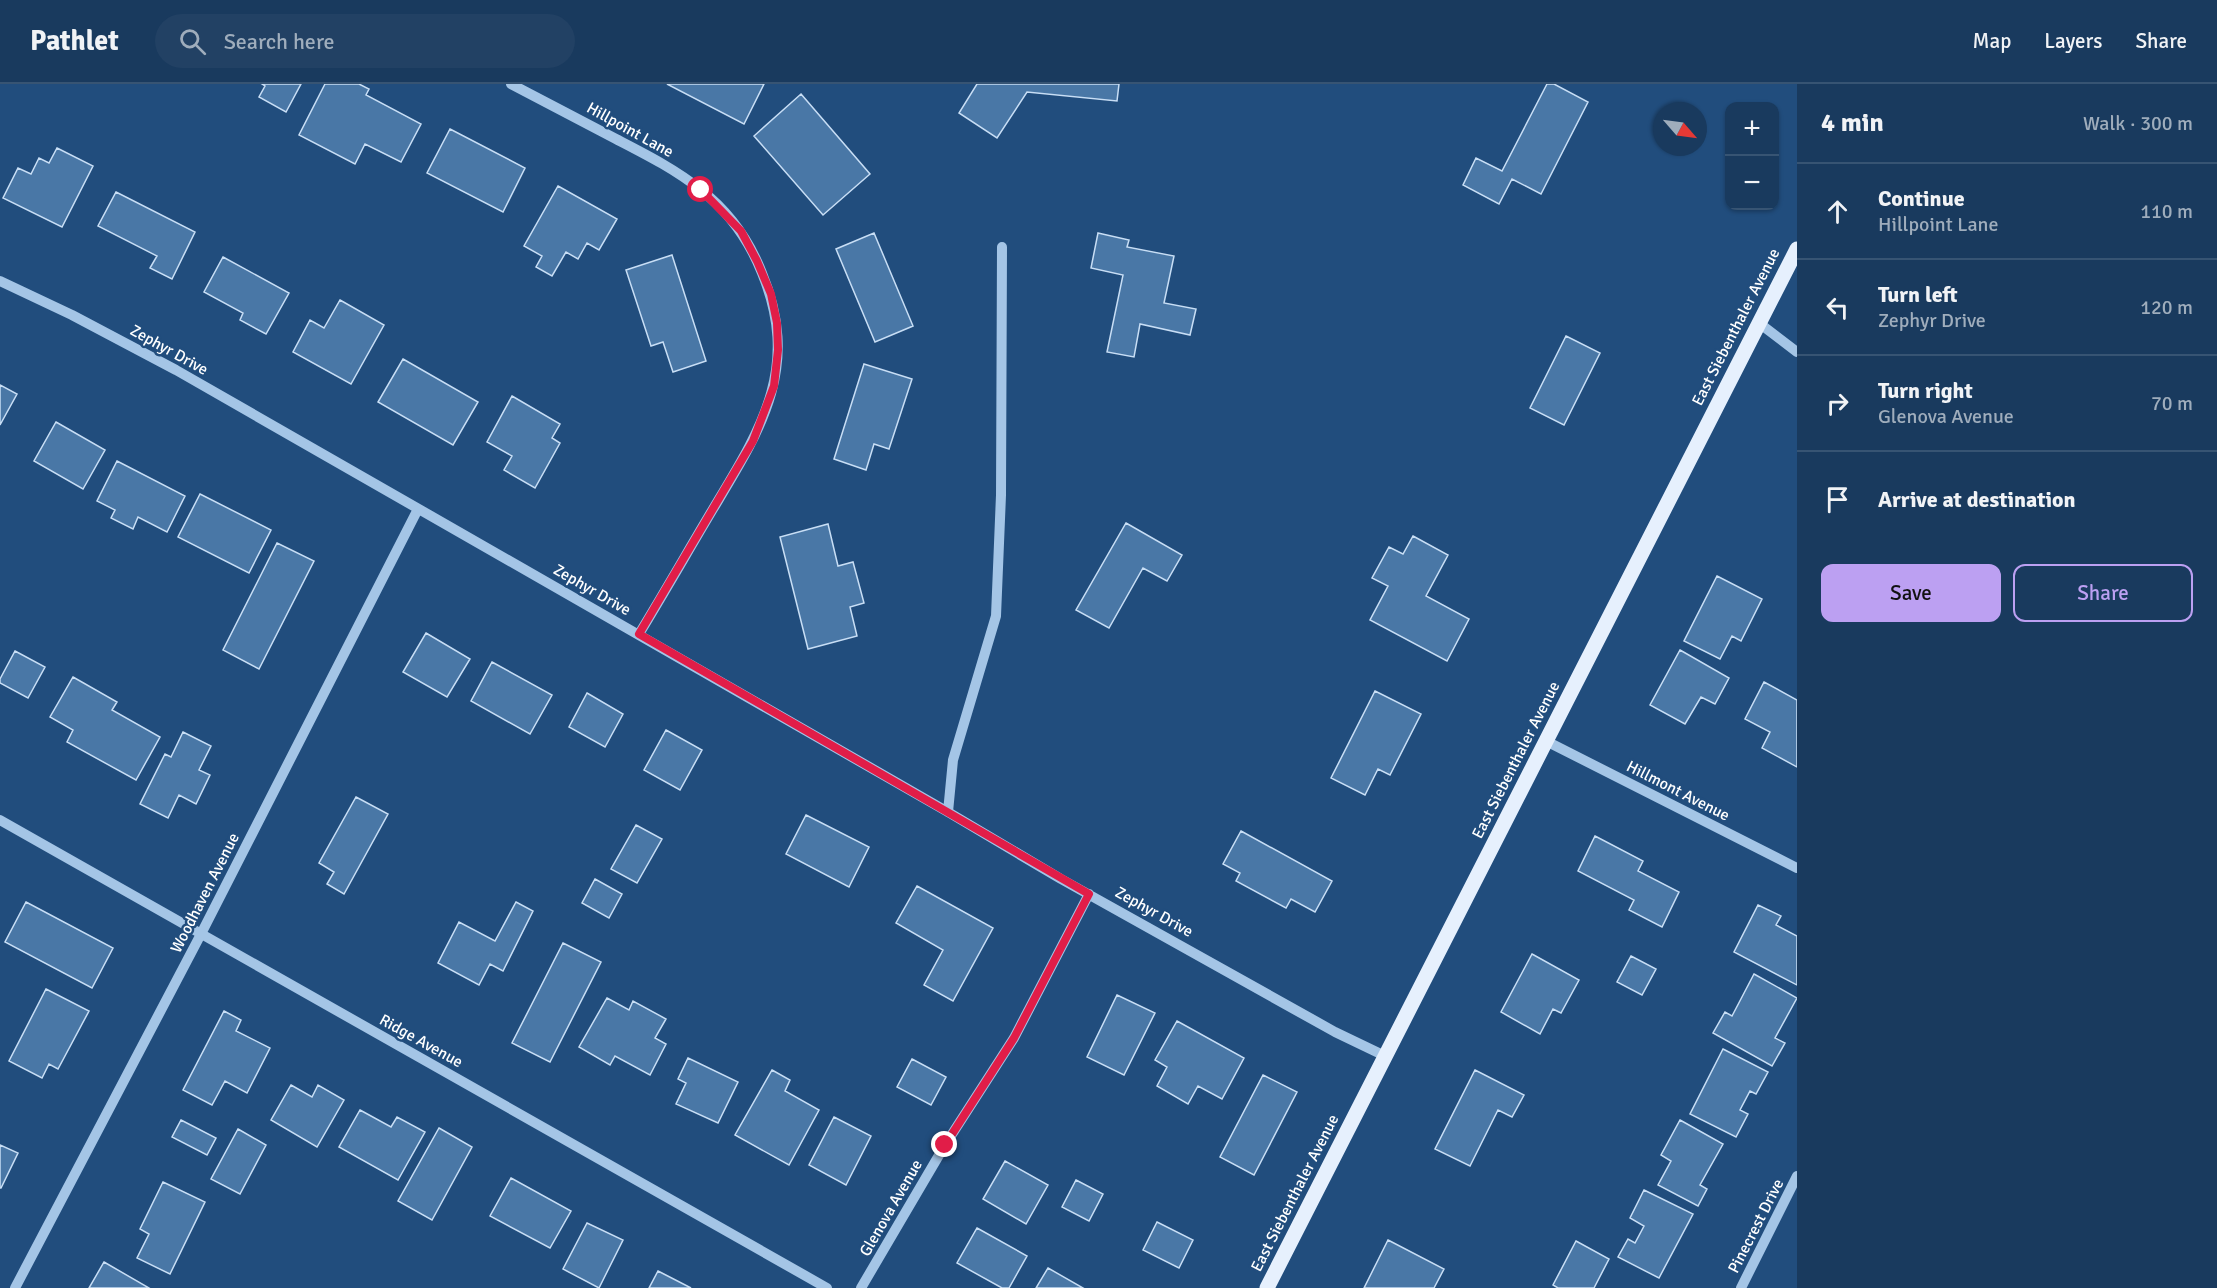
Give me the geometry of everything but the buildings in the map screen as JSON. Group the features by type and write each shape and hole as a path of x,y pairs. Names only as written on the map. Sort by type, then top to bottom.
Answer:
{"main road":[{"name":"East Siebenthaler Avenue","path":"1267,1288 1797,249"}],"street":[{"name":"Hillpoint Lane","path":"512,84 660,162 701,190 741,231 766,283 777,323 778,350 774,386 753,441 639,634"},
{"path":"948,812 953,760 996,616 1001,495 1002,247"},
{"name":"Zephyr Drive","path":"0,281 72,315 176,370 1089,894 1335,1032 1385,1056"},
{"path":"1758,323 1797,352"},
{"name":"Woodhaven Avenue","path":"15,1288 201,934 418,509"},
{"name":"Hillmont Avenue","path":"1546,741 1797,868"},
{"name":"Ridge Avenue","path":"0,820 827,1288"},
{"name":"Glenova Avenue","path":"861,1288 945,1145 1014,1038 1089,894"},
{"name":"Pinecrest Drive","path":"1741,1288 1797,1176"}],"route":[{"path":"701,190 726,213 741,231 771,294 777,323 778,350 774,386 753,441 639,634 1089,894 1014,1038 945,1145"}]}
